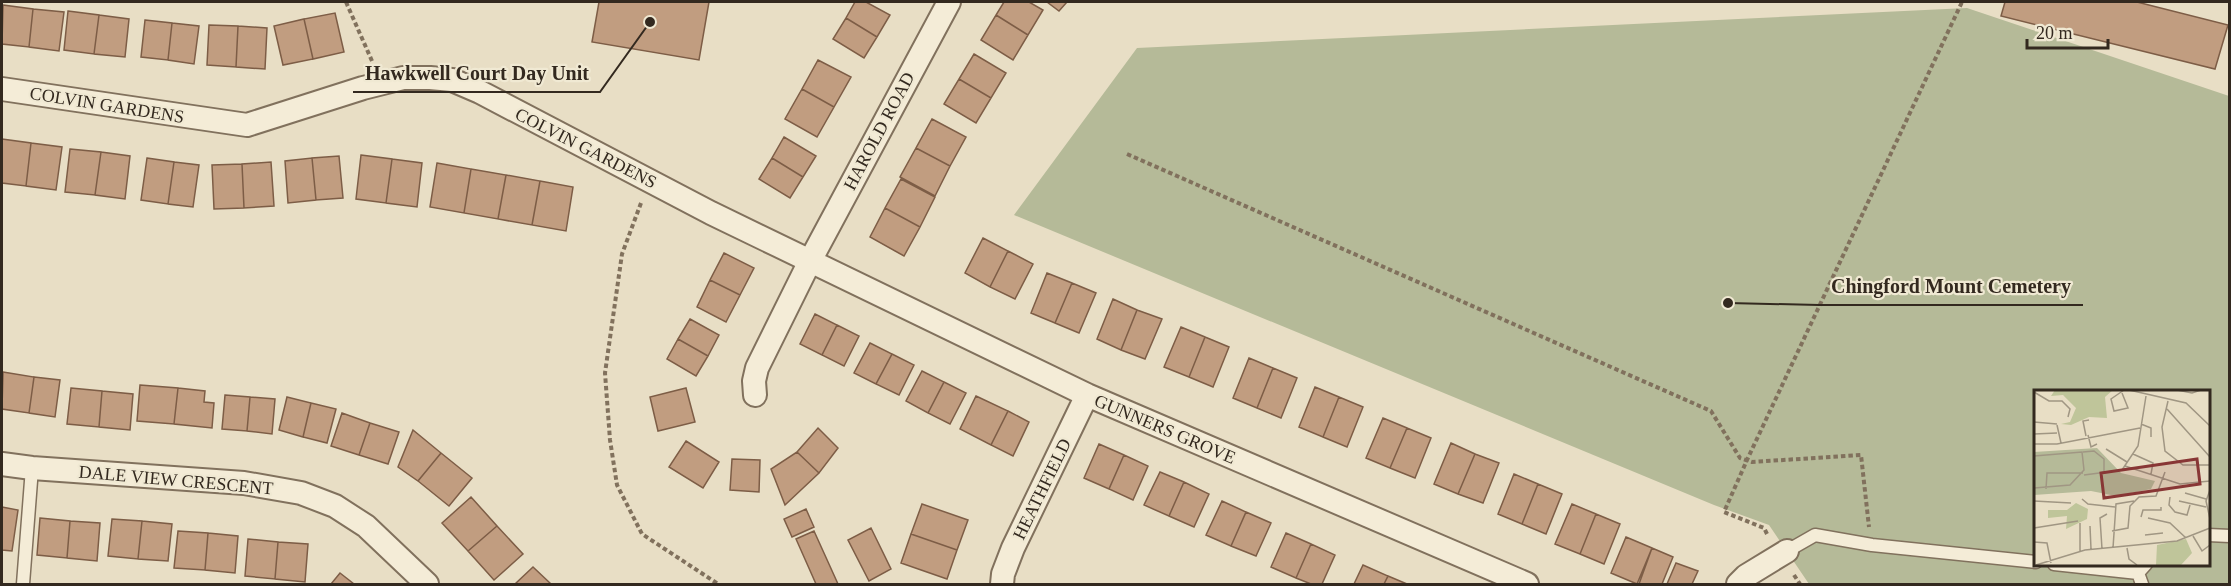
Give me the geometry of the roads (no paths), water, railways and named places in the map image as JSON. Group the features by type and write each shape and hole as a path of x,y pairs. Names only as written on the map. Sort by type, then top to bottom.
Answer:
{"street":[{"name":"HAROLD ROAD","path":"755,395 754,381 757,368 810,261 949,2"},
{"name":"COLVIN GARDENS","path":"2,89 247,125 403,78 452,80 480,92 583,147 810,261"},
{"name":"GUNNERS GROVE","path":"810,261 1087,395 1527,585"},
{"name":"HEATHFIELD","path":"1002,585 1013,548 1087,395"},
{"name":"DALE VIEW CRESCENT","path":"2,464 244,483 301,493 335,506 366,526 427,585"},
{"path":"1738,585 1746,576 1787,551"}],"lane":[{"path":"23,585 32,468"},
{"path":"1787,551 1815,535 1872,545 2034,562"},
{"path":"2210,535 2229,536"},
{"path":"2063,565 2142,574"}],"place":[{"name":"Hawkwell Court Day Unit","path":"650,22"},
{"name":"Chingford Mount Cemetery","path":"1728,303"}]}
